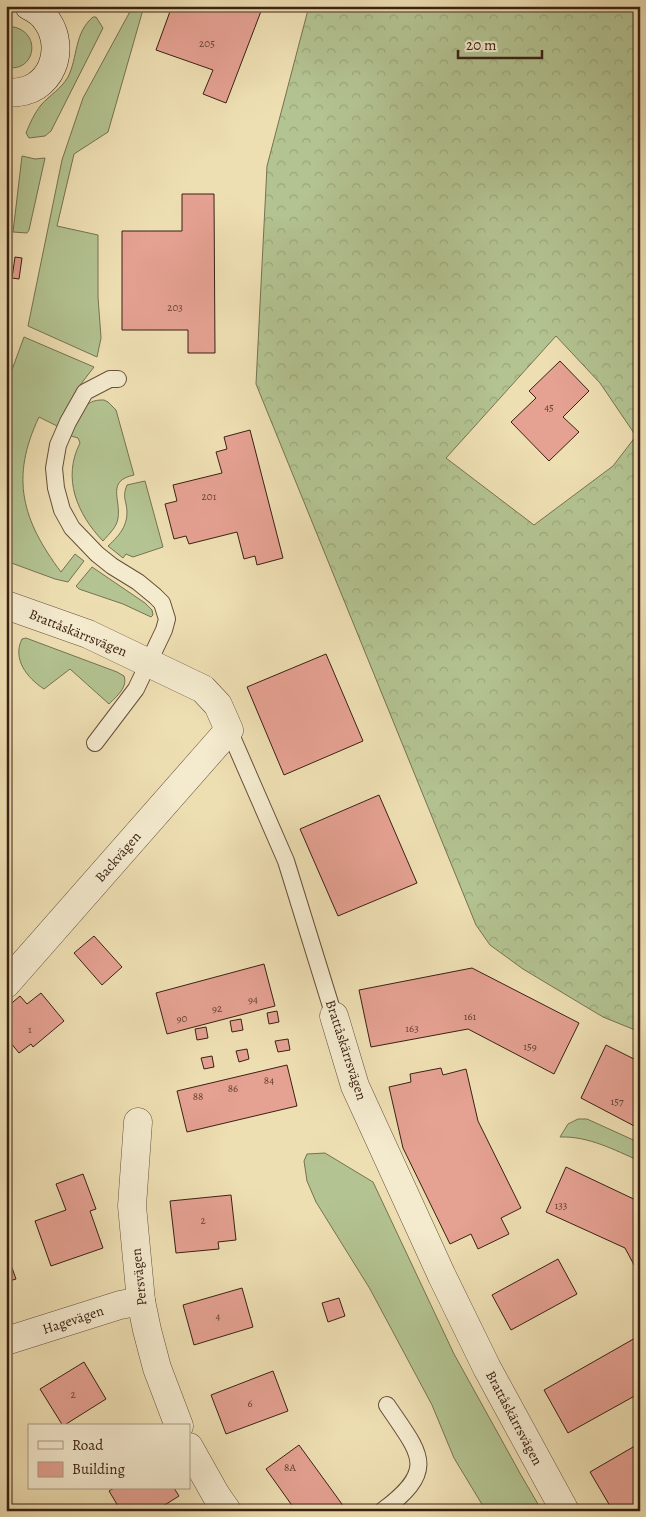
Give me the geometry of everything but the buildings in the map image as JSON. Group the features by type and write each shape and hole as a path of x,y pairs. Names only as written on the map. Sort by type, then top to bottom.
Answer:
{"street":[{"path":"6,93 17,93 31,88 44,79 50,70 55,60 56,40 47,11"},
{"name":"Brattåskärrsvägen","path":"6,605 88,634 203,689 218,705 229,730"},
{"name":"Backvägen","path":"6,984 229,730"},
{"name":"Brattåskärrsvägen","path":"334,1016 355,1086 442,1276 487,1368 565,1511"},
{"name":"Persvägen","path":"138,1122 132,1206 141,1301 157,1368 178,1424"},
{"name":"Hagevägen","path":"6,1342 120,1305 141,1301"},
{"path":"190,1449 227,1511"}],"lane":[{"path":"95,743 136,689 164,630 167,618 162,602 81,540 62,510 55,482 54,468 58,445 68,422 85,392 110,379 118,379"},
{"name":"Brattåskärrsvägen","path":"229,730 286,861 334,1016"},
{"path":"382,1511 402,1496 415,1478 418,1467 418,1457 414,1447 387,1405"}],"green space":[{"path":"133,6 144,6 108,132 74,154 57,226 98,235 98,297 101,338 97,357 28,326 62,160 83,98"},
{"path":"309,6 640,6 640,1032 603,1017 523,969 490,945 476,925 256,384 267,166","holes":["556,336 600,383 636,436 613,466 534,525 446,458"]},
{"path":"93,17 96,17 103,28 51,131 45,136 29,138 26,133 32,119 41,105 68,77 82,30"},
{"path":"14,27 23,31 29,37 32,45 28,59 23,65 16,68 6,67 6,28"},
{"path":"22,156 35,159 45,158 27,233 13,232"},
{"path":"24,337 94,367 77,389 57,426 39,417 30,439 25,460 24,498 29,516 48,553 61,572 75,554 84,561 68,582 6,561 6,386"},
{"path":"97,400 104,400 116,410 134,475 125,478 117,486 117,521 103,541 86,519 75,495 72,469 80,443 78,438 71,436 71,433 79,415 86,406"},
{"path":"145,481 163,547 133,557 126,554 123,558 108,546 123,528 127,517 125,490 127,485"},
{"path":"92,567 145,603 152,610 153,615 151,617 123,604 79,589 76,586"},
{"path":"26,638 117,672 124,676 123,688 109,704 70,669 44,689 27,674 20,661 19,646 22,639"},
{"path":"578,1119 587,1119 640,1143 640,1161 591,1141 560,1137 568,1124"},
{"path":"325,1153 373,1182 454,1354 542,1511 486,1511 454,1458 432,1405 370,1289 316,1202 307,1181 304,1161 307,1154"}]}
